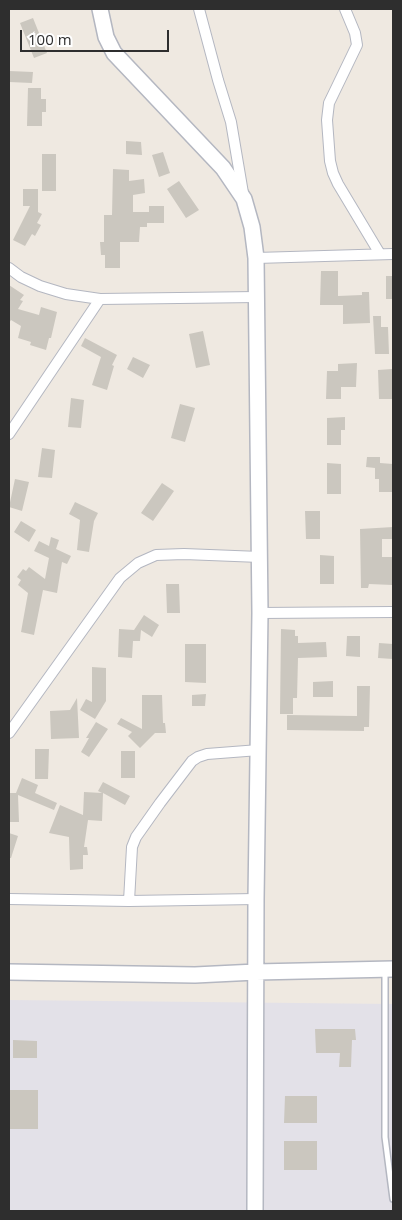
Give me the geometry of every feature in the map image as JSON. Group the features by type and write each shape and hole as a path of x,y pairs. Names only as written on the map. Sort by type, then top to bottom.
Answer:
{"street":[{"path":"100,9 106,37 114,53 223,168 244,199"},
{"path":"199,9 231,122 244,199 252,227 256,258 260,613 256,899 255,1211"},
{"path":"345,9 355,33 357,45 354,55 341,75 329,103 327,120 328,144 333,173 338,184 380,254"},
{"path":"256,258 393,254"},
{"path":"9,268 21,277 40,286 66,294 100,299 257,297"},
{"path":"9,434 100,299"},
{"path":"9,733 120,578 138,562 156,555 184,554 260,557"},
{"path":"260,613 393,612"},
{"path":"129,901 132,846 136,837 192,761 207,754 259,750"},
{"path":"9,900 256,899"},
{"path":"9,972 195,975 389,969"}],"lane":[{"path":"389,969 385,1137 393,1199"}],"shaded area":[{"path":"9,1000 393,1004 393,1211 9,1211"}],"building":[{"path":"33,18 47,53 34,58 20,23"},
{"path":"9,71 33,72 32,83 9,82"},
{"path":"28,88 41,88 41,99 46,99 46,112 42,112 42,126 27,126"},
{"path":"126,141 141,142 142,155 126,154"},
{"path":"163,152 170,173 159,177 152,155"},
{"path":"42,154 56,154 56,191 42,191"},
{"path":"113,169 129,170 129,181 144,179 145,193 133,195 133,212 149,212 149,206 164,206 164,223 147,223 147,227 140,227 139,242 120,242 120,268 105,268 105,255 101,255 100,242 104,242 104,215 112,215"},
{"path":"179,181 199,210 186,218 167,189"},
{"path":"23,189 38,189 38,212 42,214 37,223 41,225 35,236 32,234 25,246 13,240 30,206 23,206"},
{"path":"321,271 338,271 338,296 362,295 362,292 369,292 370,323 343,324 343,305 320,305"},
{"path":"386,276 393,276 393,299 386,299"},
{"path":"9,285 24,295 20,300 23,301 18,309 39,315 41,307 57,312 46,350 30,345 31,342 18,338 21,326 11,320 9,323"},
{"path":"373,316 381,316 381,327 388,327 389,354 375,354"},
{"path":"203,331 210,365 196,368 189,334"},
{"path":"85,338 117,355 112,365 114,366 107,390 92,385 101,357 81,346"},
{"path":"133,357 150,365 143,378 127,369"},
{"path":"357,363 356,387 341,387 341,399 326,399 327,371 338,371 338,364"},
{"path":"392,369 393,399 379,399 378,370"},
{"path":"71,398 84,400 81,428 68,427"},
{"path":"180,404 195,408 185,442 171,438"},
{"path":"345,417 345,430 341,430 341,445 327,445 327,418"},
{"path":"42,448 55,450 52,478 38,477"},
{"path":"367,457 380,457 380,463 393,464 393,492 379,492 379,479 375,479 375,468 366,467"},
{"path":"327,463 341,464 341,494 327,494"},
{"path":"15,479 29,482 22,511 9,507"},
{"path":"162,483 174,491 153,521 141,513"},
{"path":"75,502 98,513 94,521 89,552 77,550 80,520 69,514"},
{"path":"305,511 320,511 320,539 306,539"},
{"path":"21,521 36,530 29,542 14,532"},
{"path":"393,527 393,539 382,539 382,557 393,557 393,585 369,584 368,588 361,588 360,529"},
{"path":"51,537 59,540 56,549 71,556 67,564 62,562 57,593 43,590 34,635 21,632 28,593 18,585 21,580 17,577 23,569 26,571 29,567 45,579 49,558 34,551 39,541 49,546"},
{"path":"320,555 334,556 334,584 320,584"},
{"path":"166,584 179,584 180,613 167,613"},
{"path":"144,615 159,625 152,637 141,630 140,641 133,641 132,658 118,657 119,629 134,630"},
{"path":"281,629 295,630 295,636 298,636 298,643 326,642 327,657 298,658 297,698 293,698 293,714 280,714"},
{"path":"347,636 360,636 360,657 346,656"},
{"path":"379,643 393,644 393,659 378,658"},
{"path":"185,644 206,644 206,683 185,682"},
{"path":"92,667 106,668 106,701 95,719 80,710 86,699 92,702"},
{"path":"333,681 333,697 313,697 313,682"},
{"path":"357,686 370,686 369,727 364,727 364,731 287,730 287,715 357,716"},
{"path":"206,694 205,706 192,706 192,695"},
{"path":"142,695 162,695 163,723 165,723 166,733 155,733 140,748 128,736 132,732 117,724 121,718 142,729"},
{"path":"77,698 79,738 51,739 50,711 70,710"},
{"path":"96,722 108,729 89,757 81,752 89,738 86,738"},
{"path":"35,749 49,749 48,779 35,779"},
{"path":"121,751 135,751 135,778 121,778"},
{"path":"22,778 38,785 35,793 57,803 54,810 18,795 19,822 9,822 9,793 16,793"},
{"path":"103,782 130,796 125,805 103,793 102,821 88,820 84,847 87,847 88,855 83,855 83,869 70,870 69,837 49,833 60,805 83,815 84,792 102,793 98,791"},
{"path":"9,833 18,836 11,858 9,858"},
{"path":"315,1029 355,1029 356,1040 352,1040 351,1067 339,1067 340,1053 316,1053"},
{"path":"13,1040 37,1041 37,1058 13,1058"},
{"path":"9,1090 38,1090 38,1129 9,1129"},
{"path":"285,1096 317,1096 317,1123 284,1123"},
{"path":"284,1141 317,1141 317,1170 284,1170"}]}
